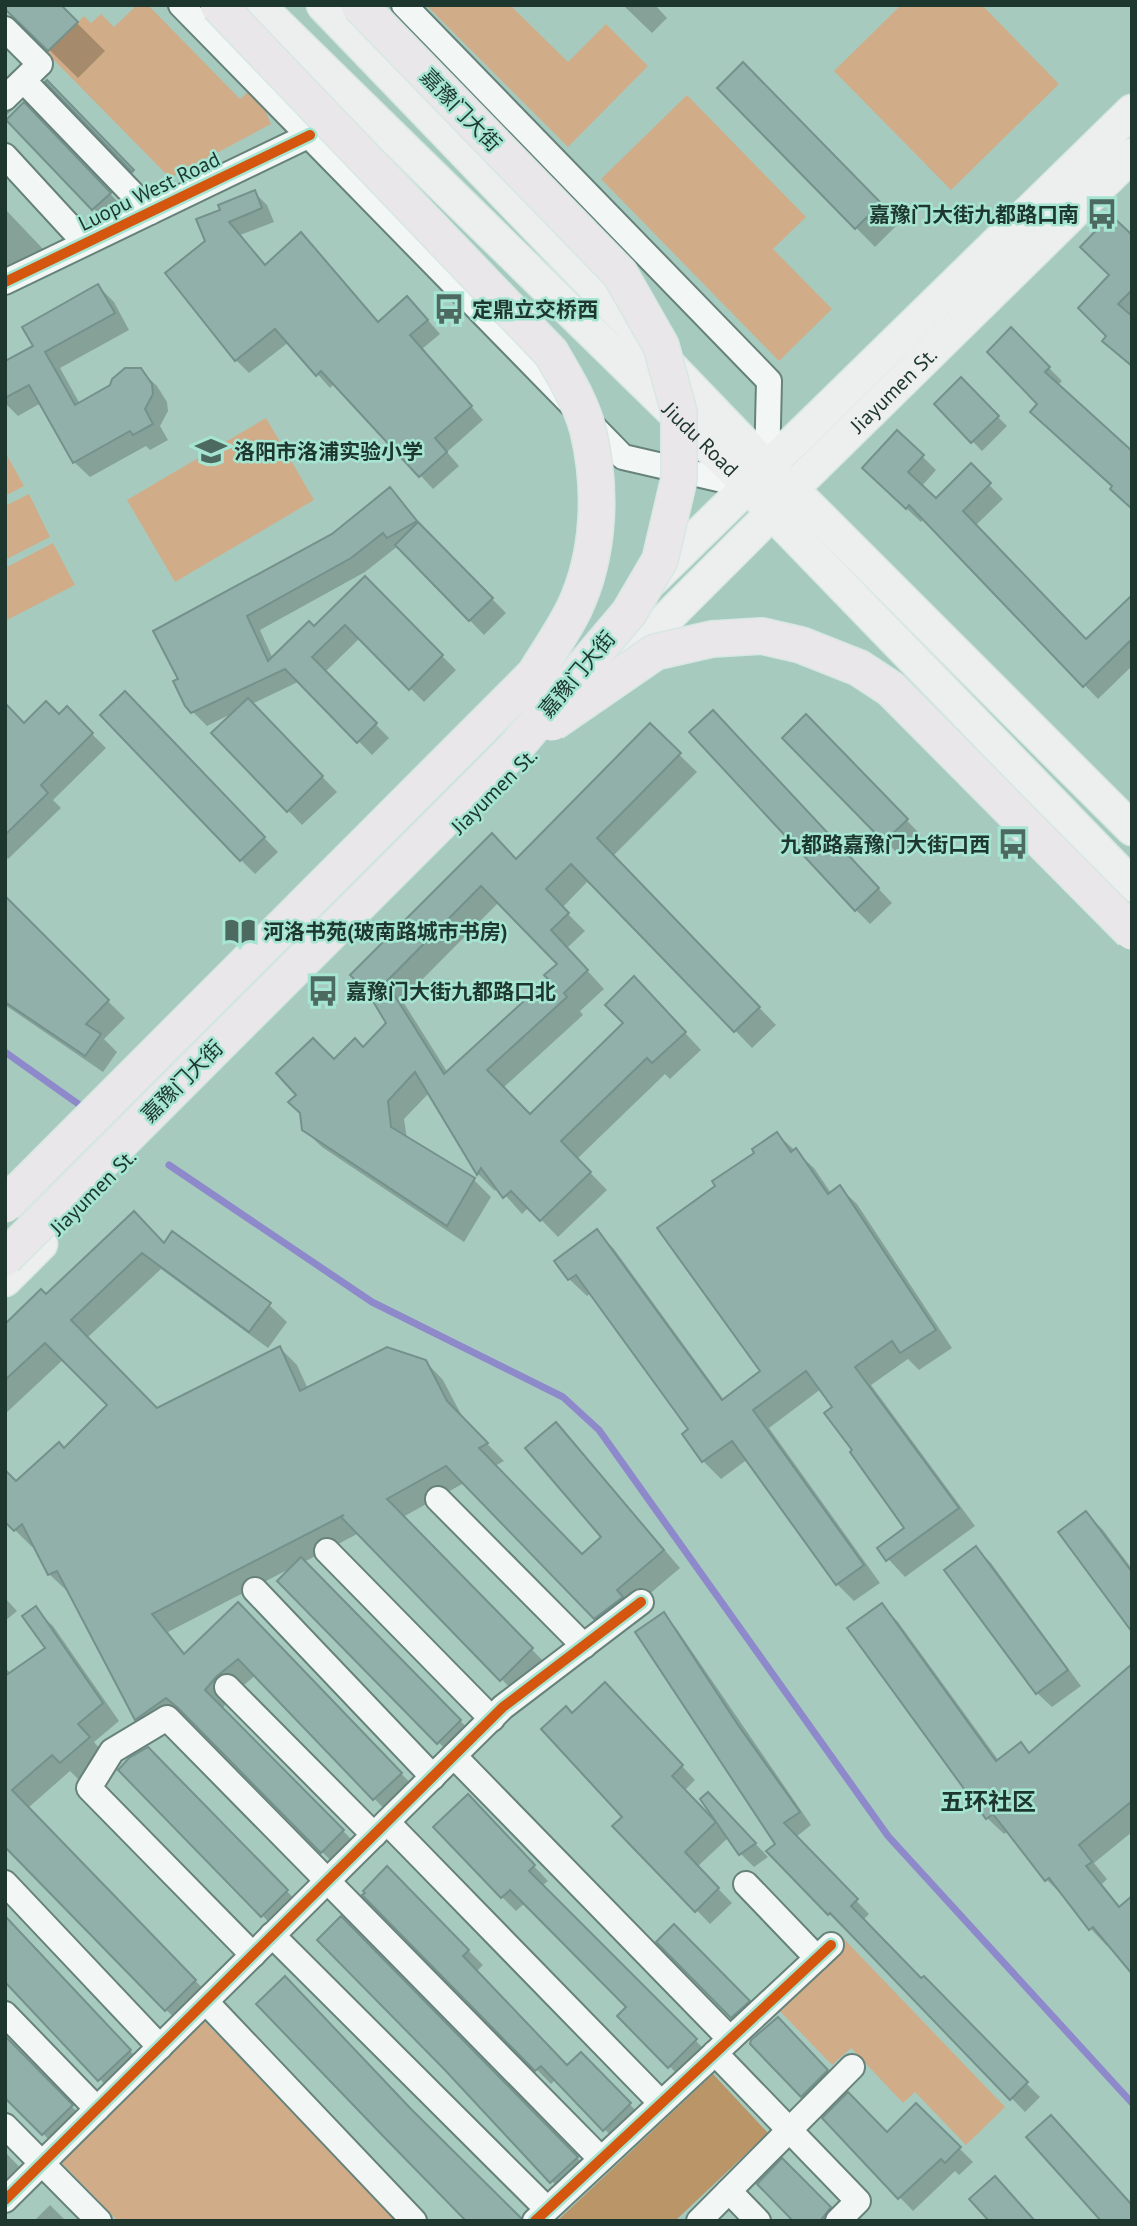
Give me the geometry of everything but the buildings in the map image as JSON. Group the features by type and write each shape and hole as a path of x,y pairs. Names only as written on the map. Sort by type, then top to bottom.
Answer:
{"highway":[{"name":"嘉豫门大街","path":"5,1207 536,674 574,608 595,543 596,483 587,428 569,384 551,353 218,5"},
{"name":"嘉豫门大街","path":"5,1258 514,750 629,612 660,560 679,479 679,412 661,346 620,274 359,5"},
{"path":"514,750 655,652 712,639 762,636 802,645 859,668 891,689 1132,932"}],"main road":[{"name":"Jiudu Road","path":"258,5 758,476 792,489 1132,828"},
{"name":"Jiudu Road","path":"323,5 758,476 772,513 1132,885"},
{"name":"Jiayumen St.","path":"5,1207 1132,110"},
{"name":"Jiayumen St.","path":"5,1280 772,513 792,489 1132,155"}],"street":[{"path":"181,5 623,457 758,476 769,381 404,5"},
{"path":"5,29 40,64 5,98"},
{"path":"24,81 150,212"},
{"name":"Luopu West Road","path":"5,282 310,135"},
{"path":"5,156 85,243"},
{"path":"438,1499 584,1646"},
{"path":"327,1550 492,1718"},
{"path":"255,1590 433,1777"},
{"path":"5,2200 503,1707 641,1602"},
{"path":"227,1687 380,1829 661,2103"},
{"path":"253,1955 89,1788 113,1751 167,1718 601,2158"},
{"path":"454,1756 723,2046 790,2130 858,2201 847,2218"},
{"path":"5,1884 160,2047"},
{"path":"272,1935 540,2215 824,1952 746,1884"},
{"path":"206,2002 414,2221"},
{"path":"5,2014 97,2109"},
{"path":"699,2221 852,2067"},
{"path":"5,2126 99,2221"},
{"path":"729,2191 758,2221"}],"shaded area":[{"path":"137,5 148,5 240,99 250,90 262,103 271,124 170,178 47,53 84,16 91,23 101,14 114,27"},
{"path":"426,5 510,5 568,62 606,24 648,66 568,147"},
{"path":"901,5 982,5 1059,84 951,190 834,71"},
{"path":"687,95 806,217 773,249 832,309 779,361 601,179"},
{"path":"266,418 314,500 175,582 127,500"},
{"path":"5,452 24,486 5,496"},
{"path":"29,494 50,537 5,560 5,506"},
{"path":"53,543 75,585 5,621 5,568"},
{"path":"843,1938 1005,2107 966,2145 915,2092 903,2103 851,2048 832,2065 774,2005"},
{"path":"204,2021 398,2221 118,2221 60,2161"},
{"path":"713,2074 768,2133 675,2221 557,2221"}],"waterway":[{"path":"5,1052 84,1108"},
{"path":"169,1165 372,1302 563,1397 599,1430 888,1836 1132,2103"}],"cycle path":[{"path":"5,282 310,135"},
{"path":"5,2200 503,1707 641,1602"},
{"path":"535,2221 831,1945"}],"place":[{"name":"嘉豫门大街九都路口南","path":"1102,214"},
{"name":"定鼎立交桥西","path":"449,309"},
{"name":"洛阳市洛浦实验小学","path":"211,451"},
{"name":"九都路嘉豫门大街口西","path":"1013,844"},
{"name":"河洛书苑(玻南路城市书房)","path":"240,931"},
{"name":"嘉豫门大街九都路口北","path":"323,991"}],"district":[{"name":"五环社区","path":"988,1801"}]}
